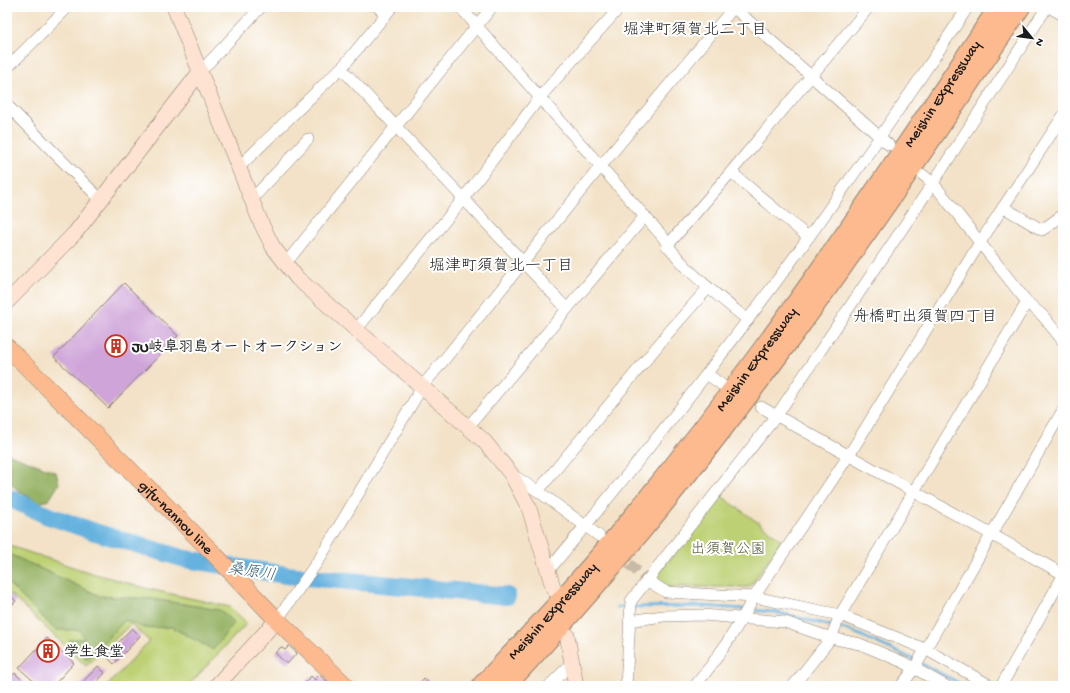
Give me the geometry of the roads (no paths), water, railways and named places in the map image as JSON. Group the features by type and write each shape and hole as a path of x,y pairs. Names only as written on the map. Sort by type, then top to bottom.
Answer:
{"highway":[{"name":"Meishin Expressway","path":"482,686 576,583 658,487 745,374 845,235 999,7"},
{"name":"Meishin Expressway","path":"505,686 588,595 670,497 758,384 885,205 1020,7"}],"main road":[{"name":"gifu-nannou line","path":"7,347 212,552 249,592 346,686"}],"street":[{"path":"7,68 68,7"},
{"path":"174,7 239,168 273,247 297,278 484,441 511,474 528,508 549,570 554,590"},
{"path":"7,302 75,233 200,72 261,7"},
{"path":"460,7 645,216 663,237 667,246 708,288 748,320"},
{"path":"286,263 492,7"},
{"path":"356,330 463,198 540,98 620,7"},
{"path":"216,686 277,620 320,558 422,387 601,166 734,7 885,141"},
{"path":"667,246 869,7"},
{"path":"549,570 707,374 808,237 885,141 968,7"},
{"path":"626,686 631,601 777,415 933,183 1048,7 1063,15"},
{"path":"239,168 341,68 385,9"},
{"path":"341,68 567,309"},
{"path":"7,105 100,199"},
{"path":"695,686 716,660 744,616 752,600 849,455 979,244 1063,116"},
{"path":"252,199 308,139"},
{"path":"731,172 808,237"},
{"path":"923,175 933,183 979,244 1027,302 1043,316 1063,341"},
{"path":"1003,207 1042,230 1063,215"},
{"path":"468,427 645,216"},
{"path":"538,491 669,332 708,288"},
{"path":"793,686 832,635 839,618 913,491 1027,302"},
{"path":"707,374 722,385"},
{"path":"761,407 1063,575 1001,686"},
{"path":"901,686 915,667 1063,410"},
{"path":"511,474 538,491 599,536"},
{"path":"647,580 666,592 752,600 839,618 923,652 991,686"},
{"path":"629,620 703,615 744,616 786,622 860,644 915,667 946,686"},
{"path":"567,635 576,686"},
{"path":"549,686 572,663"}],"waterway":[{"name":"桑原川","path":"7,497 46,515 95,532 185,559 286,575 507,596"},
{"path":"634,607 702,606 744,609"},
{"path":"617,607 628,607"},
{"path":"750,610 775,612 832,626"},
{"path":"838,627 851,631 915,660"},
{"path":"920,663 965,686"}],"tunnel":[{"path":"617,553 647,580"}],"place":[{"name":"JU岐阜羽島オートオークション","path":"116,346"},
{"name":"学生食堂","path":"48,651"}],"district":[{"name":"堀津町須賀北二丁目","path":"695,28"},
{"name":"堀津町須賀北一丁目","path":"501,264"},
{"name":"舟橋町出須賀四丁目","path":"925,315"}],"park label":[{"name":"出須賀公園","path":"728,548"}]}
